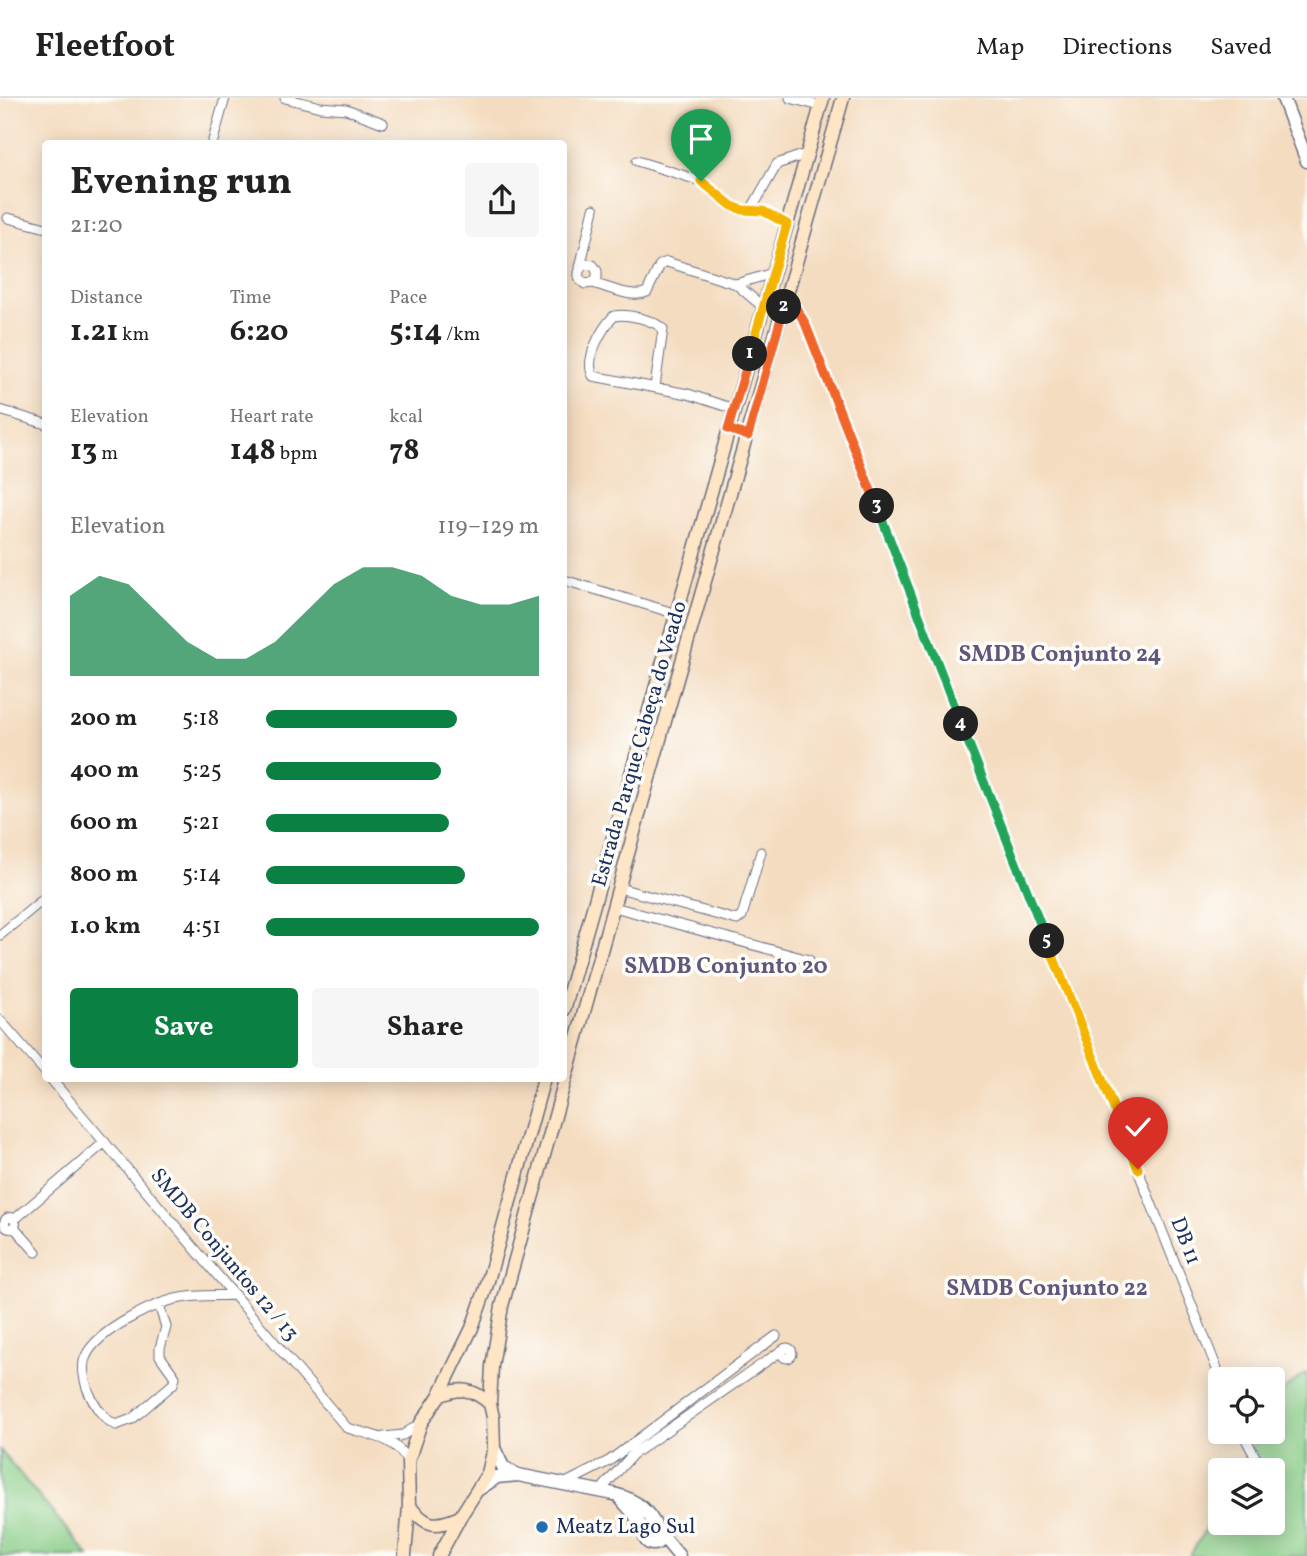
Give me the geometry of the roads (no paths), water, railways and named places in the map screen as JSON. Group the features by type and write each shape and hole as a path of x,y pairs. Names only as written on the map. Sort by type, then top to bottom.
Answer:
{"main road":[{"name":"Estrada Parque Cabeça do Veado","path":"567,1074 843,98"},
{"name":"Estrada Parque Cabeça do Veado","path":"567,999 821,102"},
{"path":"815,125 834,131"},
{"path":"728,429 748,436"},
{"path":"405,1556 409,1506 408,1462 421,1423 439,1396 472,1328 486,1288 543,1082"},
{"name":"Estrada Parque Cabeça do Veado","path":"490,1404 493,1356 502,1306 565,1082"},
{"path":"439,1396 461,1389 471,1390 490,1404 494,1448 488,1473 439,1556"},
{"path":"409,1506 431,1524 439,1525 460,1517"}],"street":[{"path":"213,140 225,98"},
{"path":"285,98 346,110 383,124"},
{"path":"790,98 821,102"},
{"path":"1283,98 1307,161"},
{"path":"751,210 778,164 806,154"},
{"path":"637,161 701,181 732,206 772,214 787,224"},
{"path":"594,209 580,267 593,265 597,278 592,283 634,295 644,295 650,288 658,268 667,262 736,284 763,307"},
{"path":"8,218 42,227"},
{"path":"736,284 773,273"},
{"name":"DB 11","path":"786,300 795,306 805,323 1216,1367"},
{"path":"656,387 663,329 623,315 614,316 595,347 590,373 597,378 688,394 734,409"},
{"path":"0,410 42,423"},
{"path":"567,581 677,614"},
{"path":"619,888 737,920 742,916 761,852"},
{"path":"0,934 42,900"},
{"path":"614,906 809,960"},
{"path":"0,1020 42,1068"},
{"name":"SMDB Conjuntos 12 / 13","path":"53,1082 347,1428 382,1438 400,1449 408,1462"},
{"path":"36,1252 9,1219 105,1142"},
{"path":"159,1305 166,1327 160,1356 174,1377 173,1384 132,1419 116,1425 106,1419 89,1394 85,1381 85,1357 93,1345 106,1333 159,1305 183,1297 235,1295"},
{"path":"564,1484 609,1461 776,1336"},
{"path":"600,1491 633,1454 771,1356 785,1353"},
{"path":"382,1438 403,1434 421,1423"},
{"path":"494,1448 503,1467 518,1475"},
{"path":"479,1489 498,1477 518,1475 624,1496 641,1506 652,1518 658,1535"},
{"path":"614,1494 629,1507 645,1534 650,1528 677,1556"}],"place":[{"name":"Meatz Lago Sul","path":"542,1527"}],"district":[{"name":"SMDB Conjunto 24","path":"1060,655"},
{"name":"SMDB Conjunto 20","path":"726,967"},
{"name":"SMDB Conjunto 22","path":"1047,1289"}]}
